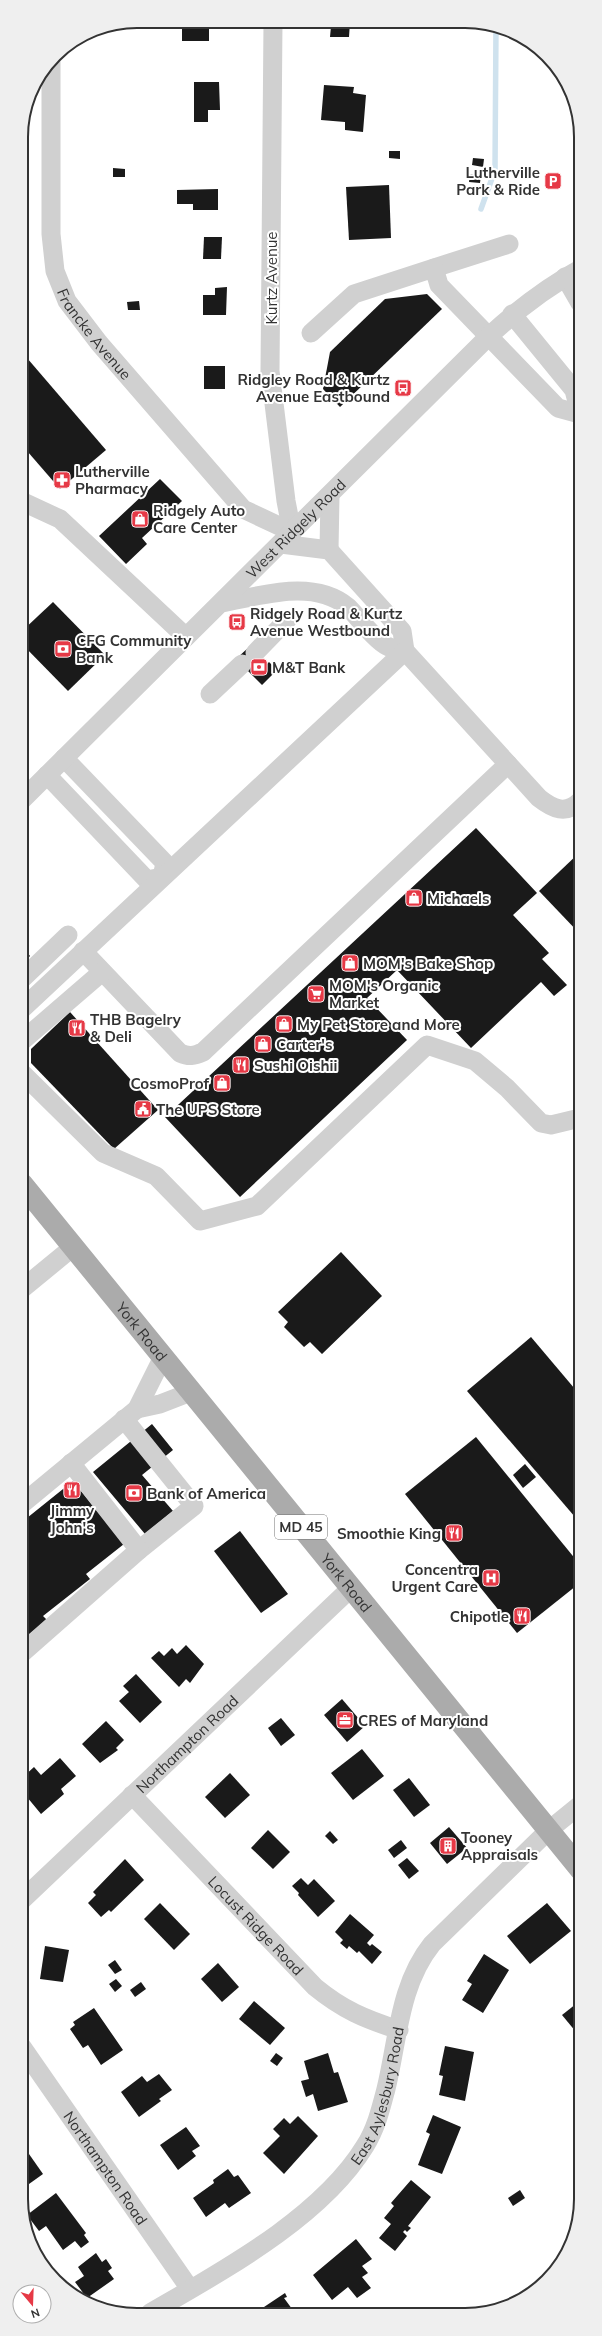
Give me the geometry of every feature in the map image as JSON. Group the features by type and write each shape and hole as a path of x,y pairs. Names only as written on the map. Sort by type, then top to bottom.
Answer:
{"main road":[{"name":"York Road","path":"28,1197 73,1247 574,1861"}],"street":[{"name":"Kurtz Avenue","path":"273,28 270,371 286,501 287,538"},
{"name":"Francke Avenue","path":"51,71 51,234 55,271 67,301 99,343 243,509 287,538 329,550"},
{"path":"311,332 354,294 509,244"},
{"path":"434,268 439,285 488,337 558,408 574,412"},
{"name":"West Ridgely Road","path":"28,795 512,314 544,289 573,273"},
{"path":"512,314 574,390"},
{"path":"330,496 329,550 402,631 404,651"},
{"path":"28,504 60,519 186,637"},
{"path":"221,603 282,593 307,591 326,595 347,607 386,646 404,651 539,798 549,806 559,810 568,809 574,805"},
{"path":"210,694 287,620"},
{"path":"28,1003 404,651"},
{"path":"64,758 165,863 162,877"},
{"path":"83,951 180,1053 188,1057 203,1052 508,764"},
{"path":"47,776 147,880 162,877"},
{"path":"28,973 68,935"},
{"path":"28,1036 102,972"},
{"path":"28,1079 103,1153 156,1176 200,1221 257,1206 427,1045 475,1061 507,1088 541,1123 550,1124 574,1119"},
{"path":"28,1284 73,1247"},
{"path":"28,1499 130,1414 163,1357"},
{"path":"130,1414 191,1392"},
{"path":"28,1647 139,1550 194,1506 130,1414"},
{"path":"71,1463 139,1550"},
{"name":"Northampton Road","path":"28,1894 351,1588"},
{"name":"Locust Ridge Road","path":"132,1794 315,1987 336,2004 362,2018 399,2030"},
{"name":"East Aylesbury Road","path":"158,2308 226,2269 302,2214 329,2192 350,2168 366,2145 378,2117 406,1994 420,1958 432,1944 549,1830 574,1810"},
{"name":"Northampton Road","path":"28,2056 190,2289"}],"building":[{"path":"182,28 209,28 209,41 182,41"},
{"path":"331,28 350,28 349,37 330,37"},
{"path":"194,82 219,82 220,110 208,110 208,122 194,122"},
{"path":"324,85 354,87 353,93 366,95 363,132 345,130 345,122 321,120"},
{"path":"389,151 400,151 400,159 389,158"},
{"path":"473,158 484,159 483,167 472,165"},
{"path":"113,168 125,169 125,177 113,177"},
{"path":"470,174 481,175 480,183 469,182"},
{"path":"389,185 391,238 349,240 346,187"},
{"path":"218,189 218,210 193,210 193,204 177,204 177,190"},
{"path":"204,237 222,237 221,259 203,259"},
{"path":"227,287 226,315 203,315 203,295 215,295 215,288"},
{"path":"427,294 442,309 340,407 323,389 330,352 385,299"},
{"path":"139,301 140,310 128,310 127,302"},
{"path":"28,359 106,450 60,489 28,452"},
{"path":"204,366 225,366 225,389 204,389"},
{"name":"Ridgely Auto Care Center","path":"160,479 182,501 142,538 147,544 126,564 99,536"},
{"name":"CFG Community Bank","path":"53,602 105,655 68,691 28,650 28,625"},
{"name":"M&T Bank","path":"249,647 267,664 269,662 277,670 262,685 236,659"},
{"path":"476,828 537,893 513,915 549,953 542,959 567,985 554,996 541,982 471,1048 397,970 367,998 407,1040 240,1197 165,1117"},
{"path":"574,858 574,928 539,891"},
{"path":"70,1012 158,1110 114,1149 31,1063 31,1049"},
{"path":"341,1252 382,1296 322,1354 310,1342 304,1347 284,1327 288,1322 278,1312"},
{"path":"531,1337 574,1388 574,1516 467,1391"},
{"name":"Bank of America","path":"152,1424 173,1450 142,1475 173,1511 145,1534 93,1472"},
{"path":"476,1437 574,1557 574,1588 517,1633 405,1494"},
{"path":"525,1464 536,1477 523,1488 513,1475"},
{"path":"73,1481 124,1544 86,1574 90,1579 43,1616 47,1620 28,1635 28,1517"},
{"path":"240,1531 288,1594 261,1613 214,1551"},
{"path":"186,1645 204,1664 190,1683 186,1679 179,1687 151,1658 159,1651 164,1656 172,1648 177,1654"},
{"path":"136,1674 162,1702 140,1723 119,1701 129,1692 123,1686"},
{"name":"CRES of Maryland","path":"342,1699 365,1726 347,1742 324,1715"},
{"path":"281,1718 295,1735 281,1746 268,1728"},
{"path":"106,1721 124,1740 116,1748 118,1750 100,1763 82,1744"},
{"path":"362,1749 384,1776 353,1800 331,1773"},
{"path":"60,1758 76,1776 61,1789 64,1794 41,1814 28,1798 28,1772 34,1767 41,1775"},
{"path":"230,1773 250,1795 225,1818 205,1797"},
{"path":"409,1778 430,1805 414,1817 393,1790"},
{"name":"Tooney Appraisals","path":"449,1827 467,1848 447,1864 430,1843"},
{"path":"268,1830 290,1852 273,1869 251,1848"},
{"path":"330,1831 338,1840 333,1844 325,1836"},
{"path":"401,1840 407,1848 394,1858 388,1850"},
{"path":"407,1858 419,1871 409,1879 398,1865"},
{"path":"125,1859 144,1880 111,1912 109,1910 101,1917 88,1903 96,1895 93,1892"},
{"path":"301,1878 308,1885 314,1879 335,1901 318,1917 292,1886"},
{"path":"160,1903 190,1934 174,1950 144,1919"},
{"path":"547,1903 571,1931 530,1964 507,1936"},
{"path":"350,1914 374,1935 367,1943 370,1946 372,1944 382,1952 372,1964 359,1951 357,1953 349,1946 347,1949 340,1943 343,1940 335,1932"},
{"path":"45,1946 69,1950 63,1982 40,1979"},
{"path":"484,1954 509,1970 483,2013 462,2000 472,1984 467,1981"},
{"path":"115,1960 122,1970 115,1974 108,1965"},
{"path":"218,1963 239,1987 222,2002 201,1979"},
{"path":"116,1979 122,1986 115,1992 109,1984"},
{"path":"141,1982 146,1989 135,1997 130,1990"},
{"path":"254,2001 285,2028 270,2045 239,2019"},
{"path":"574,2006 574,2030 562,2015"},
{"path":"94,2008 123,2050 101,2065 88,2045 83,2048 70,2029 75,2025 73,2022"},
{"path":"445,2046 474,2052 465,2101 439,2095 443,2076 439,2075"},
{"path":"276,2053 283,2058 277,2066 270,2061"},
{"path":"328,2053 334,2073 338,2072 348,2102 318,2111 313,2094 306,2097 301,2081 309,2079 304,2061"},
{"path":"159,2074 172,2090 159,2099 161,2101 139,2117 121,2092 142,2076 147,2082"},
{"path":"433,2115 461,2127 442,2174 418,2165 430,2134 426,2132"},
{"path":"298,2116 318,2136 284,2174 263,2153 280,2136 273,2129 284,2118 290,2124"},
{"path":"186,2127 200,2146 192,2151 196,2156 178,2170 160,2145"},
{"path":"28,2153 43,2174 28,2185"},
{"path":"228,2169 234,2177 238,2175 251,2193 229,2208 225,2203 206,2217 193,2198 214,2183 213,2180"},
{"path":"411,2180 431,2197 408,2226 411,2228 407,2232 405,2230 403,2232 407,2236 395,2251 379,2238 391,2224 384,2218 394,2206 391,2203"},
{"path":"520,2190 525,2198 513,2206 508,2198"},
{"path":"56,2193 86,2233 84,2235 89,2242 81,2248 75,2241 63,2250 46,2226 39,2231 30,2219 29,2213"},
{"path":"356,2239 372,2259 362,2266 368,2273 362,2277 371,2288 357,2298 348,2287 332,2300 313,2275"},
{"path":"96,2253 102,2262 106,2259 112,2268 108,2271 114,2279 89,2297 83,2293 75,2282 84,2276 78,2267"},
{"path":"285,2293 287,2297 284,2298 291,2308 262,2308"}],"waterway":[{"path":"481,209 495,170 496,33"}],"place":[{"name":"Lutherville Park & Ride","path":"553,181"},
{"name":"Ridgley Road & Kurtz Avenue Eastbound","path":"403,388"},
{"name":"Lutherville Pharmacy","path":"62,480"},
{"name":"Ridgely Auto Care Center","path":"140,519"},
{"name":"Ridgely Road & Kurtz Avenue Westbound","path":"237,622"},
{"name":"CFG Community Bank","path":"63,649"},
{"name":"M&T Bank","path":"259,667"},
{"name":"Michaels","path":"414,898"},
{"name":"MOM's Bake Shop","path":"350,963"},
{"name":"MOM's Organic Market","path":"316,994"},
{"name":"My Pet Store and More","path":"284,1024"},
{"name":"THB Bagelry & Deli","path":"77,1028"},
{"name":"Carter's","path":"263,1044"},
{"name":"Sushi Oishii","path":"241,1065"},
{"name":"CosmoProf","path":"222,1083"},
{"name":"The UPS Store","path":"143,1109"},
{"name":"Jimmy John's","path":"72,1490"},
{"name":"Bank of America","path":"134,1493"},
{"name":"Smoothie King","path":"454,1533"},
{"name":"Concentra Urgent Care","path":"491,1578"},
{"name":"Chipotle","path":"522,1616"},
{"name":"CRES of Maryland","path":"345,1720"},
{"name":"Tooney Appraisals","path":"448,1846"}]}
